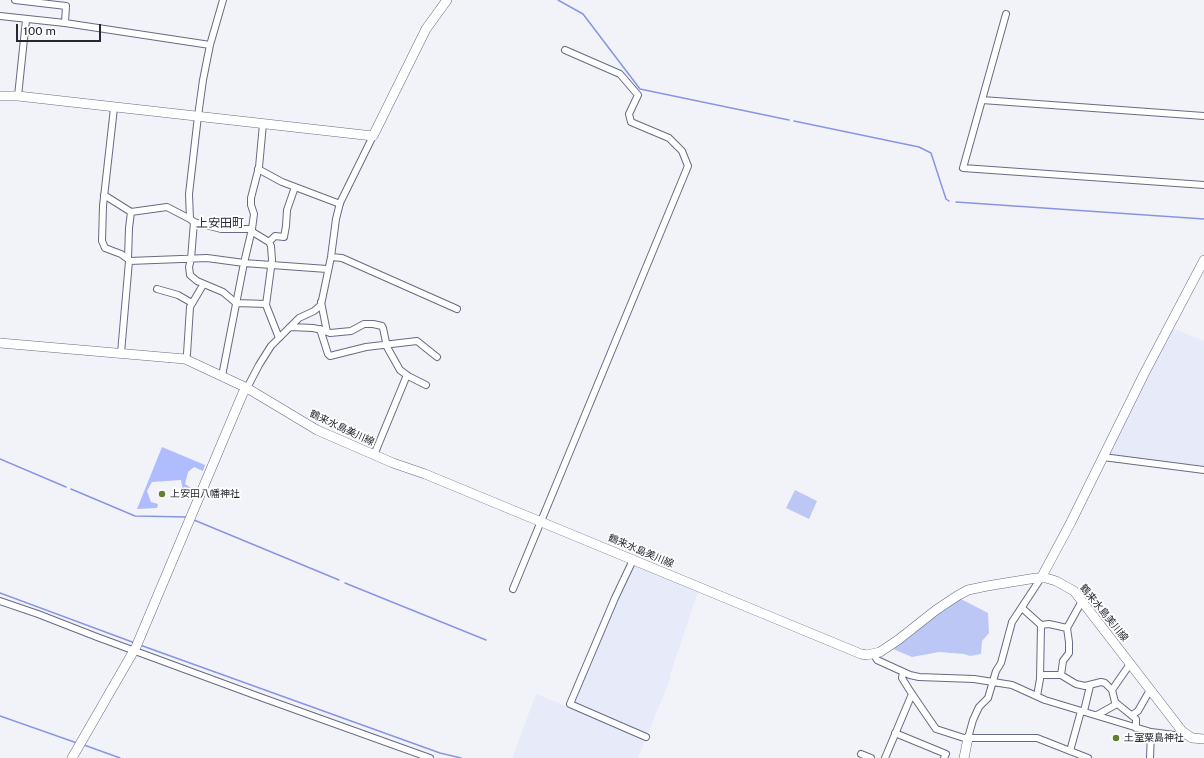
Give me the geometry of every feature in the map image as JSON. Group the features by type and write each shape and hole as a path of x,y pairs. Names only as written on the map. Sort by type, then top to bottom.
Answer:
{"main road":[{"path":"0,96 18,96 373,136 426,30 448,0"},
{"path":"1041,578 1144,374 1204,260"},
{"name":"鶴来水島美川線","path":"0,343 185,359 247,388 317,430 374,455 425,474 861,654 867,655 880,652 936,610 968,590 1001,583 1041,578 1056,581 1074,592 1082,601 1182,731 1186,734"},
{"path":"72,758 135,647 243,393 247,388"},
{"path":"1186,734 1192,738 1204,739"},
{"path":"964,758 968,738"}],"street":[{"path":"15,0 66,6 65,23"},
{"path":"223,0 210,45 198,116 189,194 192,220 191,259 189,267 190,275 197,282 223,292 236,303 266,304"},
{"path":"1006,14 963,168 1204,185"},
{"path":"0,16 65,23 210,45"},
{"path":"18,96 26,20"},
{"path":"513,589 688,166 682,151 669,138 631,122 629,114 638,95 620,74 565,50"},
{"path":"982,100 1204,116"},
{"path":"114,108 104,195 102,240 105,248 121,254 128,260 206,258 244,263 327,270"},
{"path":"222,376 252,230 254,214 251,205 251,198 258,169 262,124"},
{"path":"247,388 271,346 300,318 314,311 321,305 340,204 373,136"},
{"path":"258,169 282,182 340,204"},
{"path":"269,242 275,236 284,237 287,210 296,187"},
{"path":"104,195 131,212 167,207 192,220 221,229 252,230 269,242 272,254 266,304 279,338"},
{"path":"121,353 131,212"},
{"path":"331,256 342,258 457,309"},
{"path":"185,359 187,354 190,307 203,285"},
{"path":"157,289 178,295 192,303"},
{"path":"321,302 327,332"},
{"path":"290,327 320,329 330,333 351,331 364,324 382,326 384,328 386,344 400,370 426,384"},
{"path":"320,329 330,356 362,348 417,341 437,357"},
{"path":"374,455 407,375"},
{"path":"1103,457 1204,470"},
{"path":"633,560 615,598 570,704 646,737"},
{"path":"968,738 973,720 979,707 988,698 996,670 1001,663 1012,622 1041,578"},
{"path":"0,601 135,647 430,758"},
{"path":"1061,675 1063,661 1069,653 1067,628 1082,601"},
{"path":"1022,608 1041,625 1041,675 1037,696"},
{"path":"1041,625 1049,624 1067,628"},
{"path":"874,654 877,660 903,672 919,677 959,678 1012,685 1037,696 1136,728 1151,732 1182,736 1186,734"},
{"path":"1112,690 1130,664"},
{"path":"903,672 902,678 936,729 964,738 1037,738 1088,758"},
{"path":"1041,675 1061,675 1076,684 1090,686 1101,682 1105,683 1112,690 1113,697 1117,704 1136,719 1136,728"},
{"path":"1070,751 1090,686"},
{"path":"1125,724 1131,714 1138,711 1150,690"},
{"path":"885,758 912,694"},
{"path":"1097,715 1117,704"},
{"path":"1150,758 1151,732"},
{"path":"895,733 946,754 944,758"},
{"path":"861,754 870,758"}],"shaded area":[{"path":"1172,328 1204,341 1204,466 1107,456"},
{"path":"162,447 205,465 203,471 194,467 188,472 185,484 196,491 193,495 183,491 181,480 152,482 147,491 151,502 158,504 157,508 137,509"},
{"path":"795,490 817,501 809,519 786,508"},
{"path":"632,563 698,592 670,675 670,679 638,758 512,758 536,694 569,707"},
{"path":"959,598 988,613 989,633 982,641 981,654 970,656 964,654 939,652 912,657 893,649 941,610"}],"waterway":[{"path":"558,0 583,14 640,89 789,120"},
{"path":"794,121 919,147 931,153 946,199 949,201"},
{"path":"956,202 1204,219"},
{"path":"0,459 66,487"},
{"path":"71,489 135,516 187,517"},
{"path":"194,520 339,580"},
{"path":"345,583 486,640"},
{"path":"0,593 135,643"},
{"path":"140,645 440,753 461,758"},
{"path":"0,716 77,743"},
{"path":"84,745 120,758"}],"place":[{"name":"上安田八幡神社","path":"162,494"},
{"name":"土室粟島神社","path":"1116,738"}],"district":[{"name":"上安田町","path":"220,223"}]}
